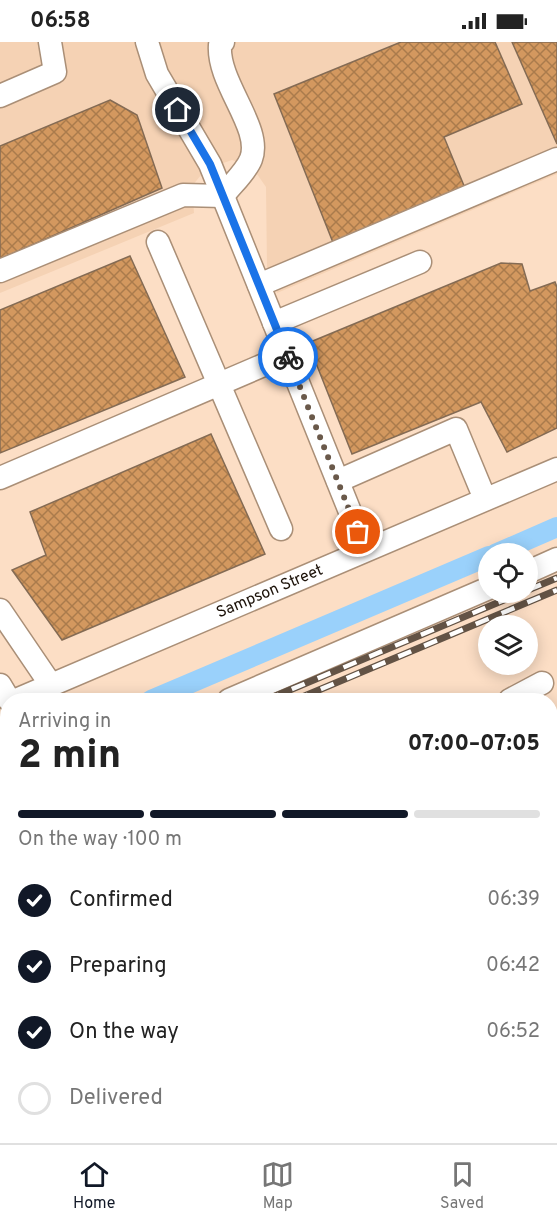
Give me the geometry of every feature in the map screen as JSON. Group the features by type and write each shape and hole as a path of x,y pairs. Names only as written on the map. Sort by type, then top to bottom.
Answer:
{"street":[{"path":"0,96 55,72 50,42"},
{"path":"147,42 157,74 210,164 365,549"},
{"path":"223,196 251,160 254,140 219,61 220,45 224,42"},
{"path":"259,285 557,159"},
{"path":"0,271 183,195 223,196"},
{"path":"158,242 281,529"},
{"path":"274,323 420,262"},
{"path":"0,478 287,355"},
{"path":"338,481 456,429 485,499"},
{"name":"Sampson Street","path":"32,693 365,549 557,469"},
{"path":"538,568 557,560"},
{"path":"245,693 478,593"},
{"path":"0,610 51,685"},
{"path":"522,693 542,682"}],"shaded area":[{"path":"0,42 557,42 557,174 277,293 267,267 266,187 252,167 232,160 206,169 192,186 194,213 0,293"}],"building":[{"path":"401,42 495,42 522,104 444,137 467,193 334,245 274,94"},
{"path":"512,42 557,42 557,144"},
{"path":"110,100 137,115 162,188 0,259 0,146"},
{"path":"130,256 185,377 0,453 0,310"},
{"path":"501,263 522,264 530,291 555,282 557,287 557,428 507,452 481,402 352,454 308,343"},
{"path":"211,434 265,554 62,640 12,570 46,555 30,512"}],"waterway":[{"path":"520,543 557,527"},
{"path":"167,693 478,561"}],"railway":[{"path":"538,586 557,578"},
{"path":"312,693 557,590"},
{"path":"283,693 497,603"}],"way so far":[{"path":"288,357 358,532"}],"route":[{"path":"178,110 210,164 288,357"}]}
